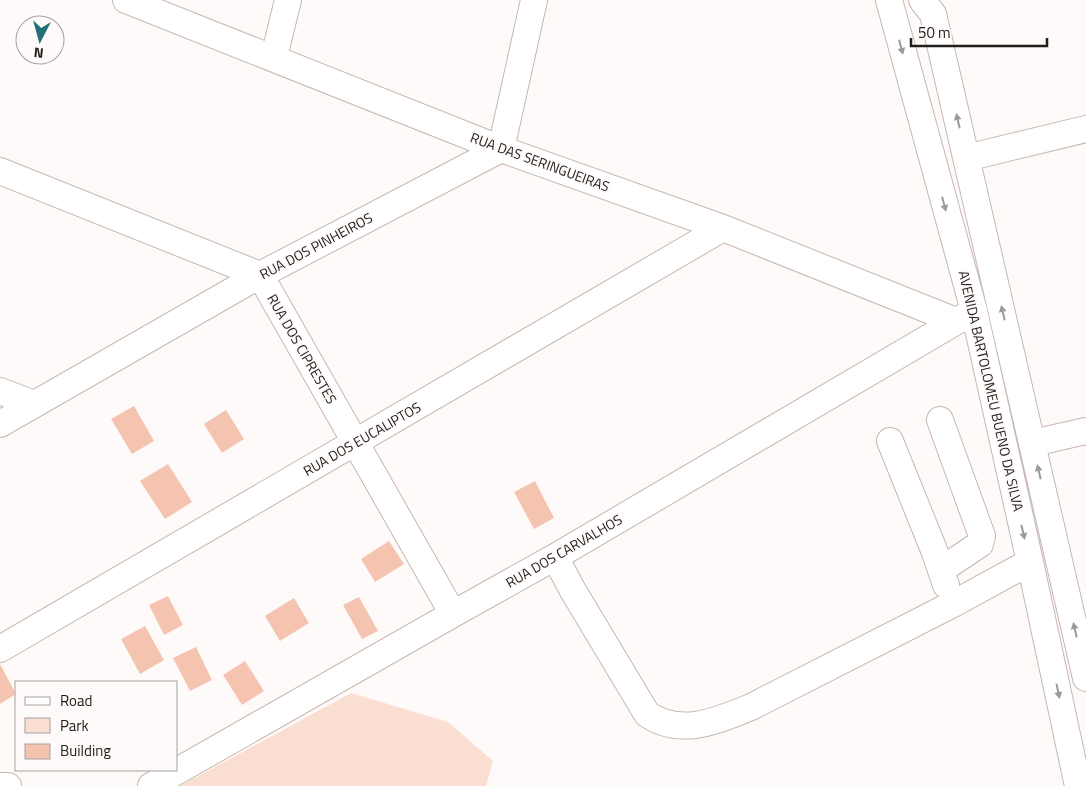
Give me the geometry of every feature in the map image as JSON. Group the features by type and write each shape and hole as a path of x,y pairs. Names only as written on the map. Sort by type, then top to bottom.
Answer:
{"street":[{"name":"RUA DAS SERINGUEIRAS","path":"126,0 274,57 501,149 965,316"},
{"path":"274,57 288,0"},
{"path":"501,149 534,0"},
{"name":"AVENIDA BARTOLOMEU BUENO DA SILVA","path":"888,0 965,316 1030,562 1078,786"},
{"name":"AVENIDA BARTOLOMEU BUENO DA SILVA","path":"922,0 933,14 1086,678"},
{"path":"966,158 1086,129"},
{"name":"RUA DOS PINHEIROS","path":"0,424 260,275 501,149"},
{"path":"0,171 260,275"},
{"name":"RUA DOS EUCALIPTOS","path":"0,649 723,228"},
{"name":"RUA DOS CIPRESTES","path":"260,275 453,614"},
{"name":"RUA DOS CARVALHOS","path":"178,771 555,557 965,316"},
{"path":"0,391 34,404"},
{"path":"940,420 982,536 980,544 941,570"},
{"path":"1033,442 1086,431"},
{"path":"890,441 934,550 952,604"},
{"path":"555,557 647,714 659,722 677,726 698,724 723,718 751,707 1030,562"},
{"name":"RUA DOS CARVALHOS","path":"151,786 177,771"},
{"path":"0,786 8,786"}],"green space":[{"path":"351,693 448,722 493,761 486,786 180,786"}],"building":[{"path":"134,406 154,441 132,454 111,419"},
{"path":"226,410 244,439 222,453 204,424"},
{"path":"168,464 192,502 165,519 140,481"},
{"path":"535,481 554,518 534,529 514,492"},
{"path":"389,541 404,564 375,582 361,559"},
{"path":"168,596 183,625 164,635 149,605"},
{"path":"359,597 378,631 362,639 343,605"},
{"path":"294,598 309,623 280,641 265,616"},
{"path":"145,626 164,660 140,674 121,639"},
{"path":"196,647 212,680 190,691 173,658"},
{"path":"245,661 264,691 242,705 223,675"},
{"path":"0,664 15,695 0,704"}]}
